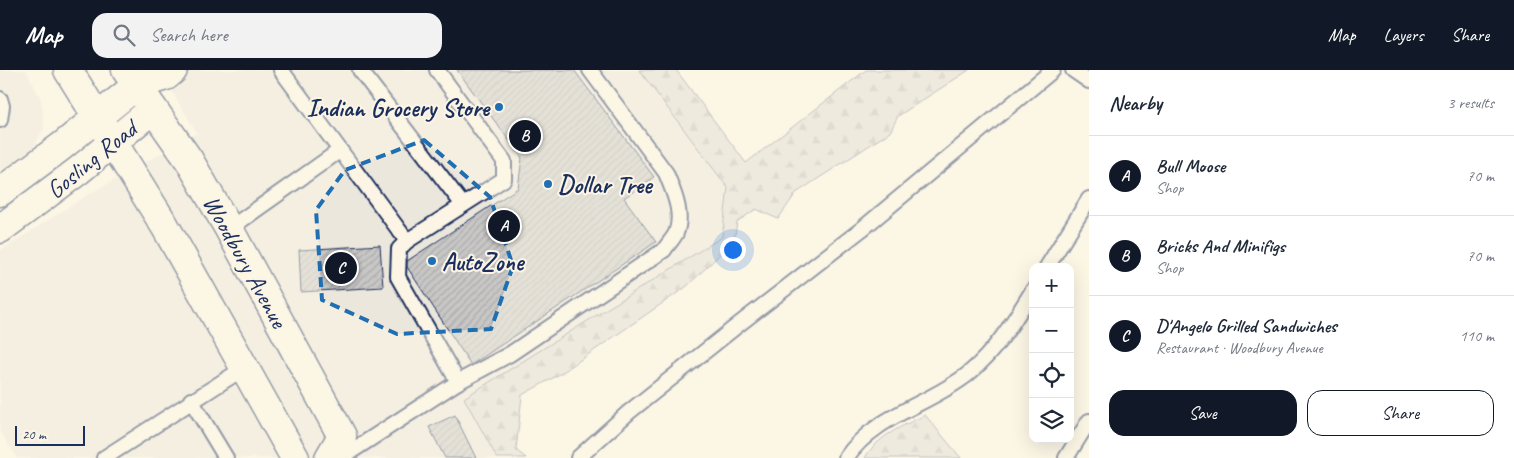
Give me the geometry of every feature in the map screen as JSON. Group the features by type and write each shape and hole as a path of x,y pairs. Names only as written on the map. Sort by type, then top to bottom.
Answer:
{"main road":[{"name":"Woodbury Avenue","path":"68,70 114,142 189,267 295,458"},
{"name":"Gosling Road","path":"0,192 98,117 132,78 169,73"},
{"name":"Gosling Road","path":"0,229 78,171 153,109 169,73"},
{"name":"Woodbury Avenue","path":"132,78 189,160 229,229 342,436 329,458"}],"lane":[{"path":"280,70 407,241"},
{"path":"360,70 463,205"},
{"path":"437,70 504,162 504,179 407,241 399,249 398,277 458,382"},
{"path":"340,458 458,382 510,354 664,250 676,232 679,213 674,192 666,173 590,70"},
{"path":"578,458 629,412 862,229 1053,70"},
{"path":"1073,70 1089,81"},
{"path":"0,98 2,106 0,120"},
{"path":"229,229 339,151"},
{"path":"1050,263 1089,200"},
{"path":"846,458 853,448 869,433 967,375 988,356 1005,334 1029,296"},
{"path":"104,458 244,368"},
{"path":"192,400 226,458"},
{"path":"1066,458 1089,421"}],"highlighted area":[{"path":"424,140 490,197 513,266 491,329 397,334 322,300 316,210 345,170"}],"shaded area":[{"path":"0,70 26,70 41,100 44,129 29,154 0,174"},
{"path":"159,70 639,70 728,188 722,237 464,398 497,458 17,458 0,431 0,251 86,196 197,133"}],"green space":[{"path":"639,70 676,70 746,163 866,70 969,70 898,116 890,132 796,193 778,219 756,209 737,222 734,241 686,287 560,374 522,395 516,450 526,458 497,458 464,398 722,237 728,188"},
{"path":"925,415 961,458 865,458 870,450 883,438"}],"building":[{"path":"457,70 574,70 654,177 624,198 656,242 471,365 407,267 407,261 518,188 522,158"},
{"path":"380,245 383,287 301,292 299,250"},
{"path":"455,415 476,458 445,458 429,427"}],"place":[{"name":"Indian Grocery Store","path":"499,107"},
{"name":"Bricks And Minifigs","path":"525,136"},
{"name":"Dollar Tree","path":"548,184"},
{"name":"Bull Moose","path":"504,226"},
{"name":"AutoZone","path":"432,261"},
{"name":"D'Angelo Grilled Sandwiches","path":"341,268"}]}
